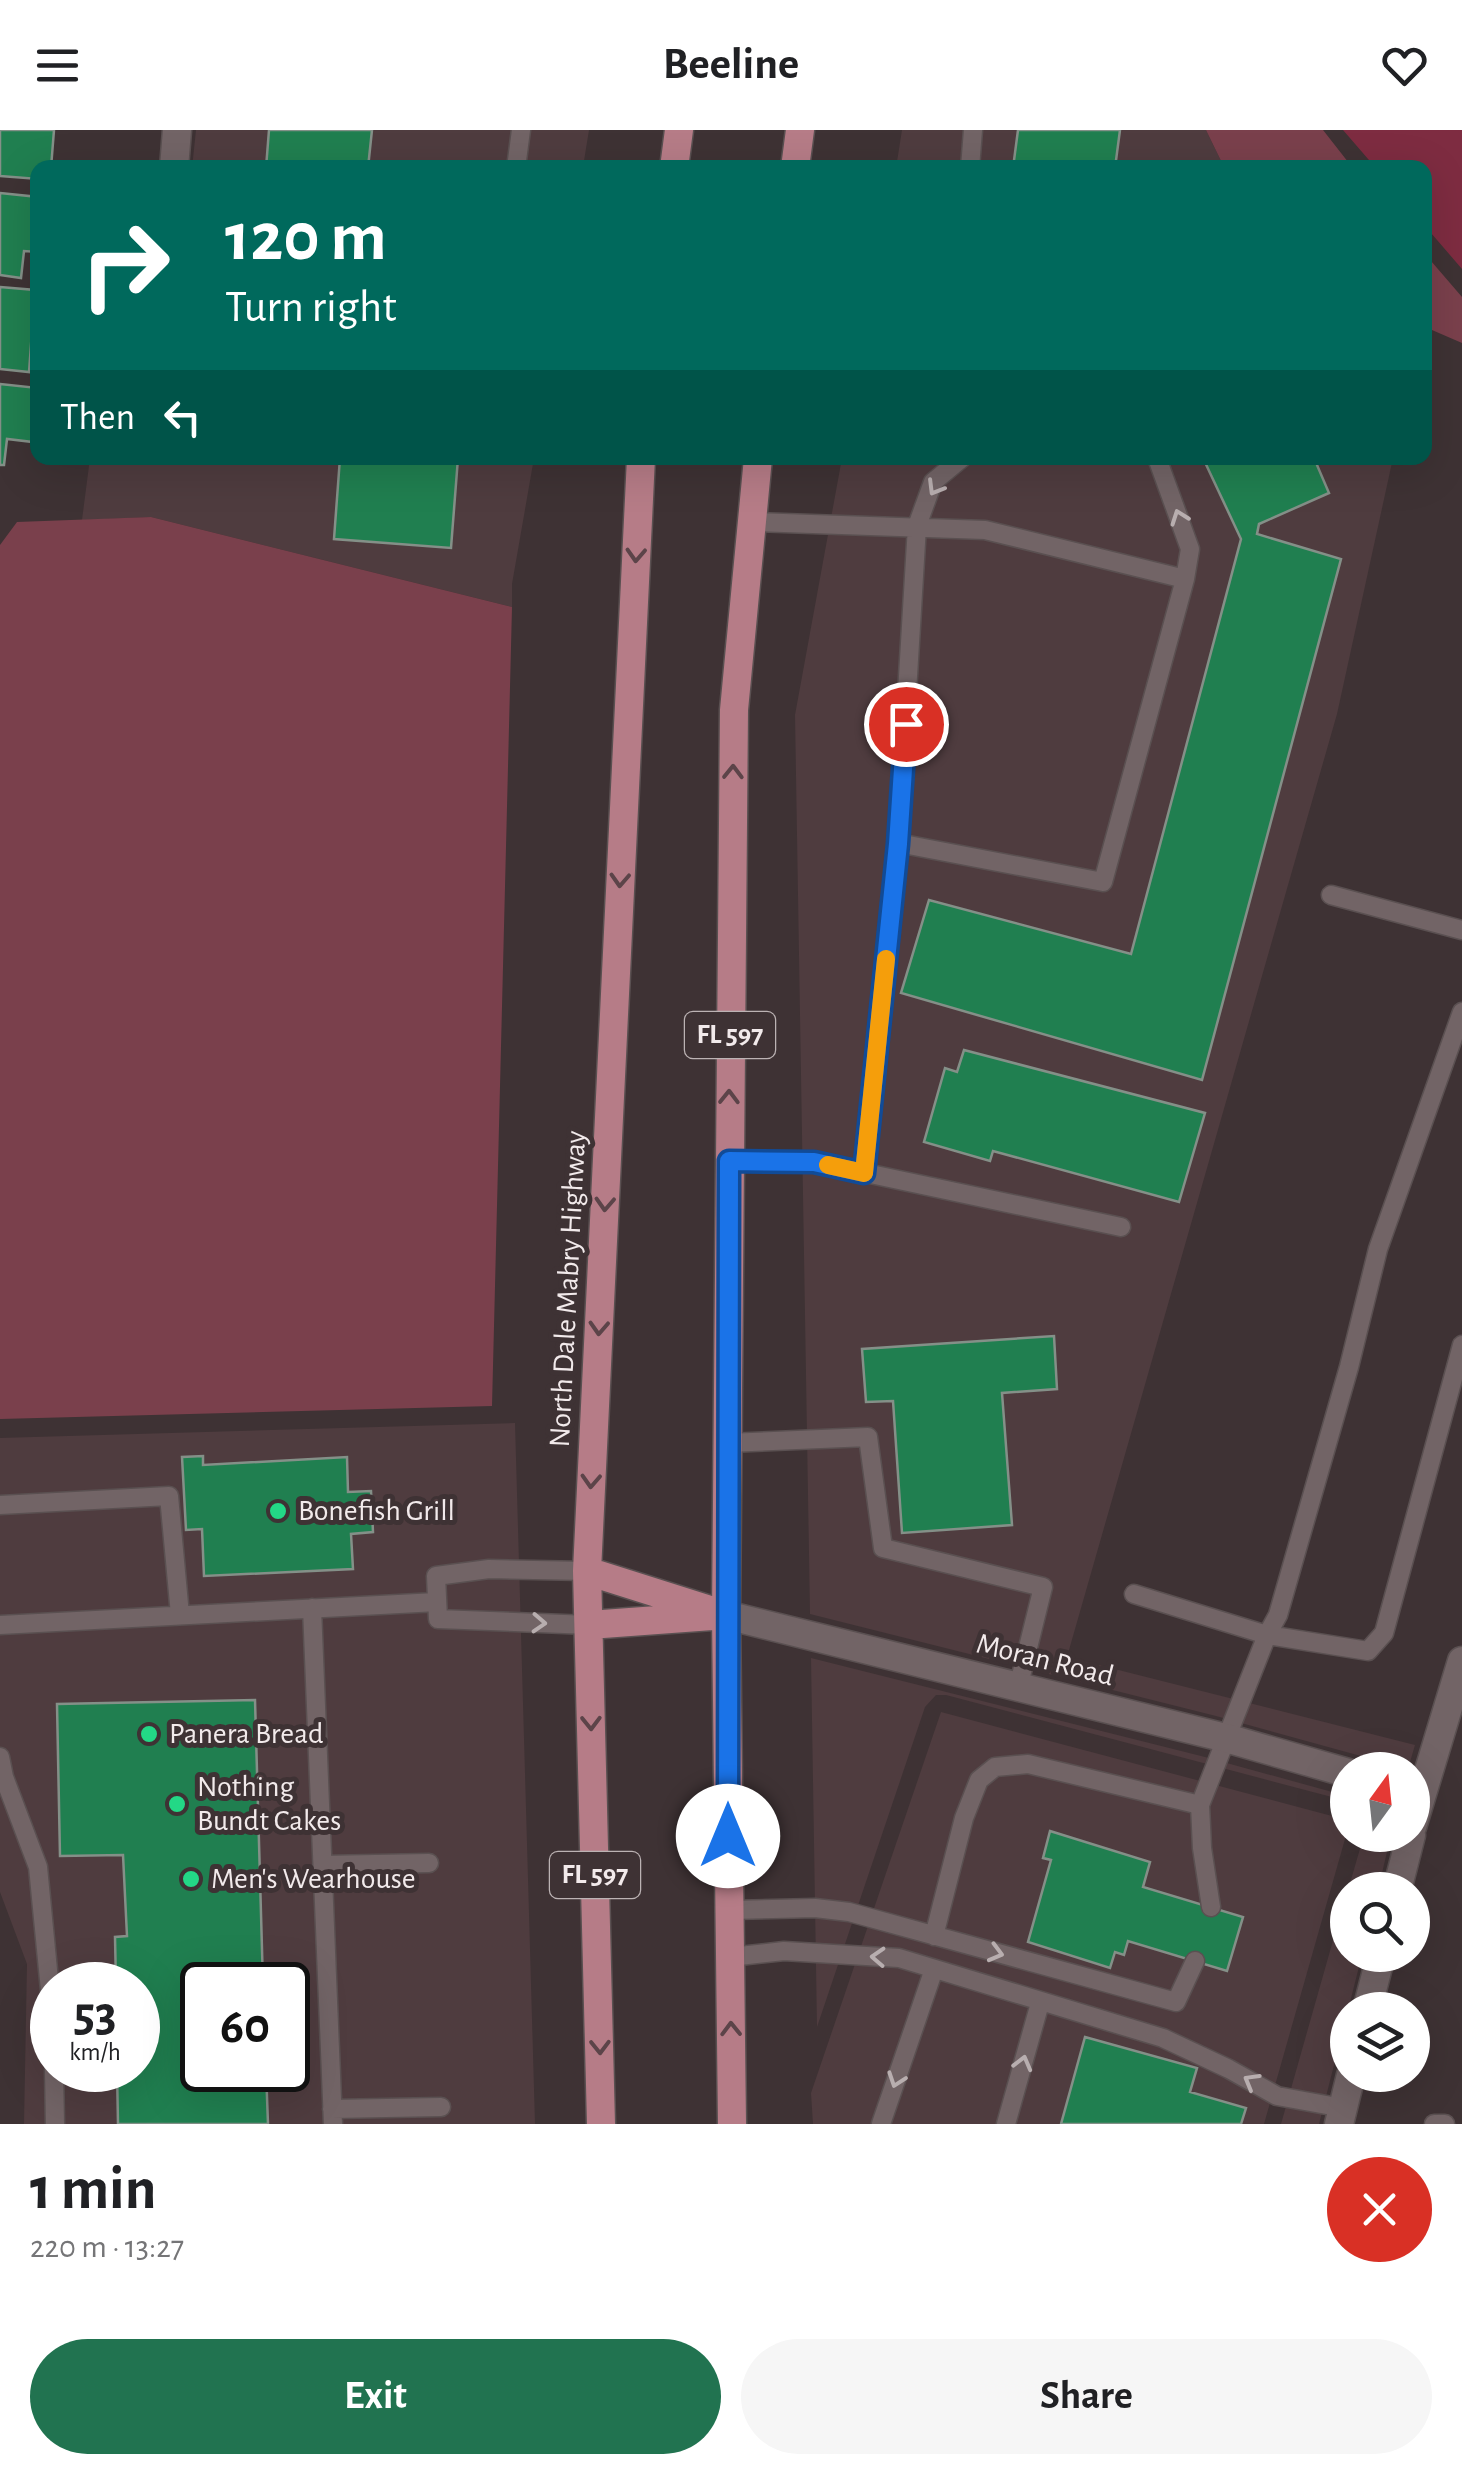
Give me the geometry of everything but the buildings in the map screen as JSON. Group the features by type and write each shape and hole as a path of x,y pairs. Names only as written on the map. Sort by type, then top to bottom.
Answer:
{"main road":[{"path":"675,160 679,130"},
{"path":"796,160 800,130"},
{"name":"North Dale Mabry Highway","path":"602,2124 587,1572 641,465"},
{"name":"FL 597","path":"732,2124 726,1614 734,710 757,465"},
{"path":"587,1572 726,1614"},
{"path":"588,1625 726,1614"}],"street":[{"path":"175,160 177,130"},
{"name":"Moran Road","path":"726,1614 1226,1738 1330,1768"},
{"path":"1430,1753 1462,1662"}],"lane":[{"path":"517,160 521,130"},
{"path":"971,160 973,130"},
{"path":"864,1173 898,844 917,526 934,482 954,465"},
{"path":"898,844 1103,882 1190,548 1160,465"},
{"path":"752,522 985,530 1184,579"},
{"path":"1331,895 1462,930"},
{"path":"1210,1907 1200,1805 1278,1614 1349,1367 1378,1249 1462,1012"},
{"path":"729,1161 814,1162 1121,1227"},
{"path":"1134,1594 1267,1635 1368,1651 1384,1634 1462,1344"},
{"path":"727,1443 868,1438 883,1548 1043,1588 1018,1688"},
{"path":"0,1505 169,1496 180,1616"},
{"path":"587,1572 489,1568 436,1576 438,1619 588,1625"},
{"path":"0,1624 437,1602"},
{"path":"312,1608 332,2116 441,2107"},
{"path":"0,1756 4,1777 38,1867 47,1962"},
{"path":"934,1936 964,1818 979,1780 994,1767 1028,1764 1200,1805"},
{"path":"322,1865 429,1863"},
{"path":"729,1910 816,1908 848,1912 1176,2002 1195,1961"},
{"path":"730,1958 784,1951 898,1958 1163,2038 1277,2096 1341,2116"},
{"path":"880,2124 934,1969"},
{"path":"1006,2124 1040,2002"},
{"path":"55,2092 56,2124"},
{"path":"1434,2124 1445,2124"}],"shaded area":[{"path":"196,130 589,130 584,160 193,160"},
{"path":"902,130 1206,130 1221,160 897,160"},
{"path":"1206,130 1323,130 1347,160 1221,160"},
{"path":"1343,130 1462,130 1462,269 1432,234 1432,160 1369,160"},
{"path":"1432,262 1462,297 1462,343 1432,330"},
{"path":"89,465 533,465 512,584 512,607 151,517 82,520"},
{"path":"841,465 1391,465 1337,714 1067,1657 1415,1745 1413,1752 1346,1752 810,1614 795,715"},
{"path":"151,517 512,607 492,1406 0,1419 0,545 17,522"},
{"path":"515,1423 535,2124 24,2124 27,1964 0,1892 0,1438"},
{"path":"811,1658 1330,1791 1330,1797 936,1695 925,1707 817,2027"},
{"path":"941,1712 1330,1815 1330,1852 1341,1852 1336,1872 1330,1872 1330,1892 1264,2124 813,2124 811,2093"},
{"path":"1359,1852 1387,1852 1382,1872 1353,1872"},
{"path":"1330,1951 1330,1972 1358,1972 1353,1992 1330,1992 1330,2081 1319,2124 1281,2124"}],"slow traffic":[{"path":"828,1165 864,1173 886,959"}],"place":[{"name":"Bonefish Grill","path":"278,1511"},
{"name":"Panera Bread","path":"149,1734"},
{"name":"Nothing Bundt Cakes","path":"177,1804"},
{"name":"Men's Wearhouse","path":"191,1879"}],"route":[{"path":"728,1836 729,1161 814,1162 864,1173 898,844 906,724"}]}
